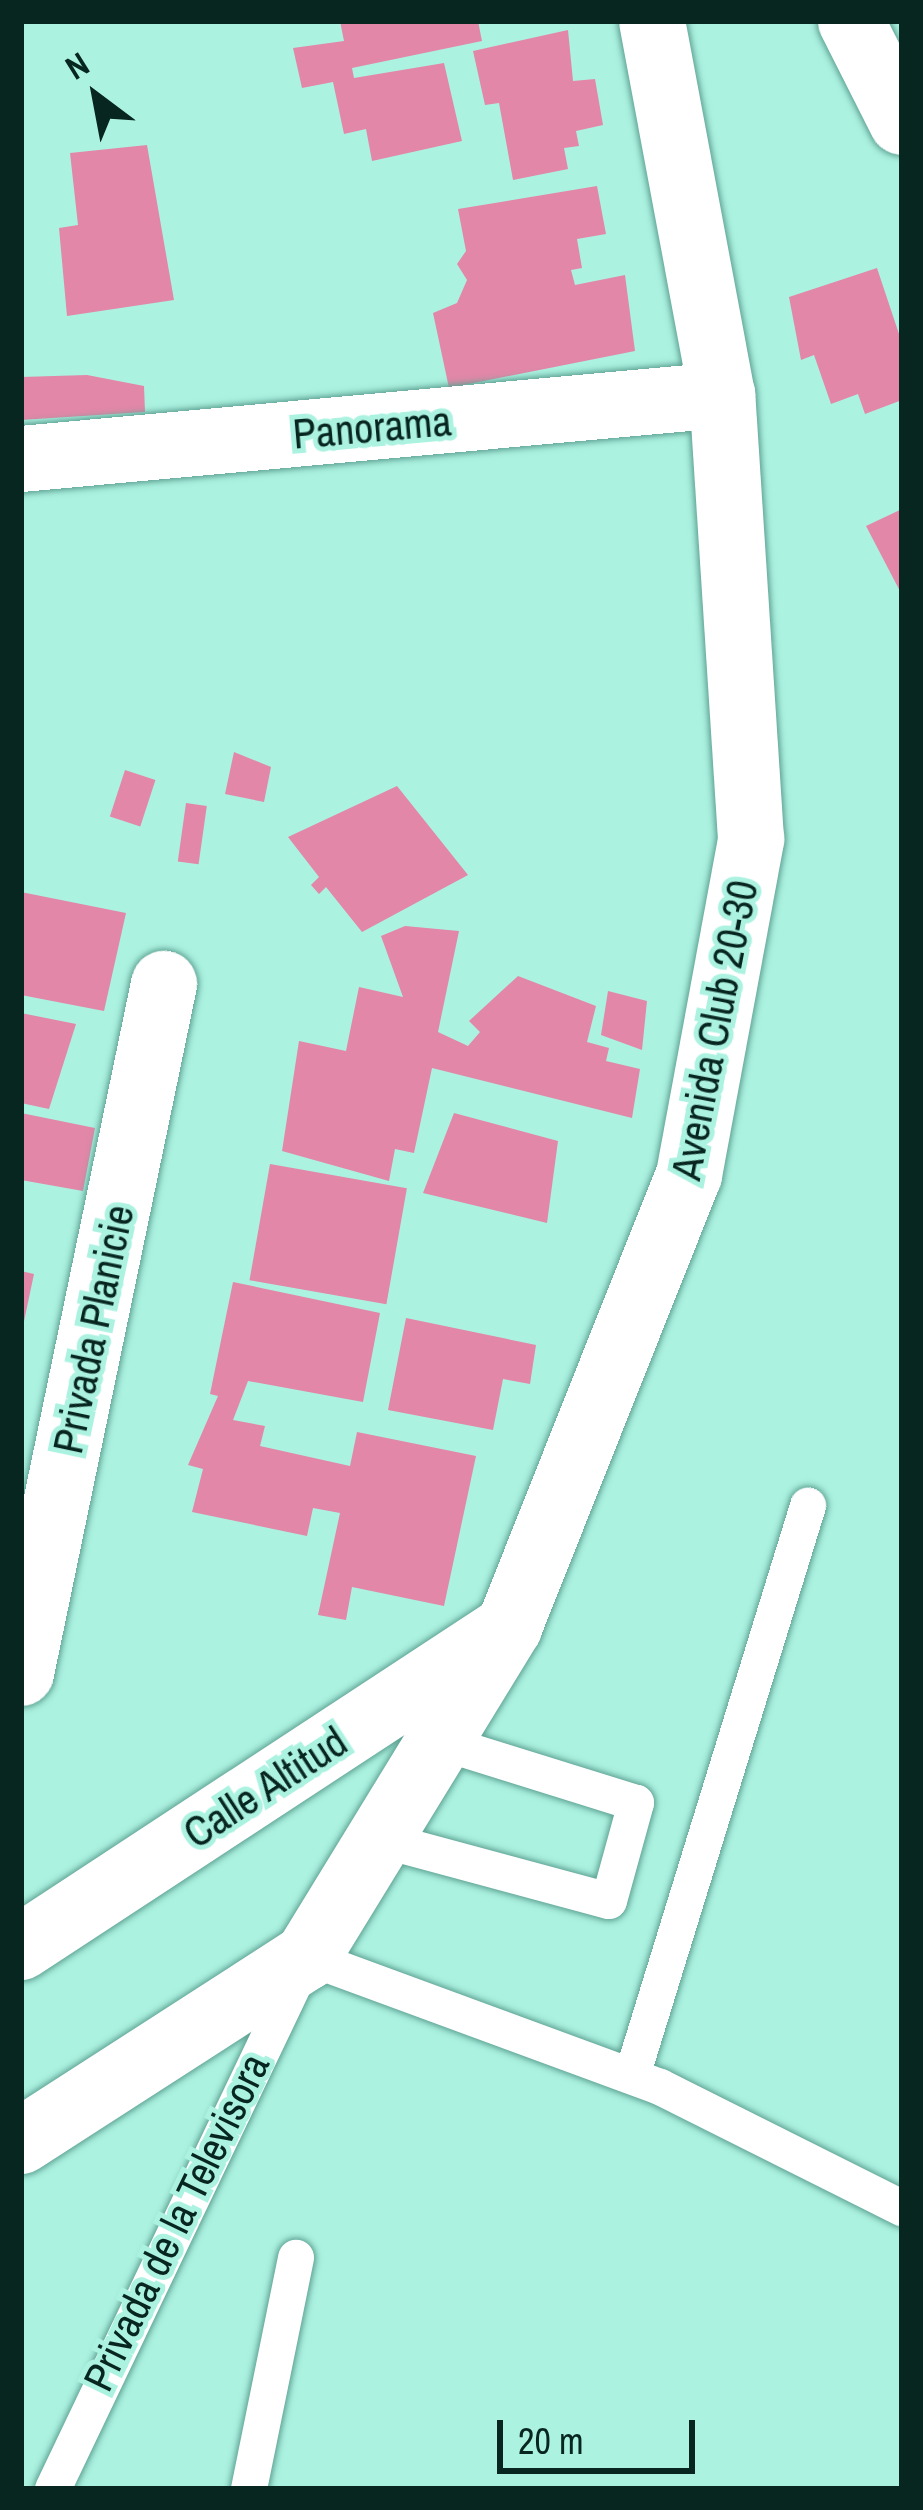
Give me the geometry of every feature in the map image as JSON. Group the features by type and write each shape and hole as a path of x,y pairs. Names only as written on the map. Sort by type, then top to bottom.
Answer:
{"main road":[{"name":"Avenida Club 20-30","path":"307,1958 443,1743 509,1627 689,1175 727,1006 751,839 722,394 652,21"},
{"path":"851,21 902,122"},
{"name":"Panorama","path":"21,459 722,394"},
{"name":"Privada Planicie","path":"21,1673 164,984"},
{"name":"Calle Altitud","path":"21,1947 509,1627"},
{"path":"21,2141 307,1958"}],"lane":[{"path":"632,2076 808,1506"},
{"path":"379,1839 609,1901 637,1803 443,1743"},
{"path":"307,1958 632,2076 902,2208"},
{"name":"Privada de la Televisora","path":"52,2489 307,1958"},
{"path":"249,2489 296,2258"}],"building":[{"path":"340,21 478,21 482,41 352,68 354,78 444,63 462,141 372,161 366,129 344,134 333,82 302,88 293,48 344,41"},
{"path":"568,30 573,81 595,79 603,125 576,131 579,146 564,148 568,169 513,180 499,103 485,105 473,51"},
{"path":"147,145 174,300 67,316 59,228 78,225 70,153"},
{"path":"597,186 606,234 577,239 582,268 571,270 575,285 625,275 635,351 449,388 433,313 457,303 467,280 457,264 466,251 458,209"},
{"path":"877,268 902,343 902,400 865,414 858,394 831,404 814,355 801,360 789,297"},
{"path":"87,375 144,386 145,412 21,420 21,377"},
{"path":"902,509 902,595 866,526"},
{"path":"234,752 271,767 264,802 225,794"},
{"path":"125,770 155,780 140,826 110,817"},
{"path":"397,786 468,875 362,932 326,887 319,894 311,885 319,877 288,837"},
{"path":"186,803 207,806 199,864 178,861"},
{"path":"21,892 126,913 104,1011 21,995"},
{"path":"405,926 459,931 438,1032 468,1046 480,1032 469,1021 518,976 596,1006 587,1042 609,1048 606,1061 640,1069 632,1118 432,1068 414,1153 395,1149 389,1181 282,1151 299,1041 346,1051 359,987 403,997 381,936"},
{"path":"608,991 647,1001 642,1050 601,1035"},
{"path":"21,1013 76,1024 49,1109 21,1103"},
{"path":"21,1113 95,1128 83,1191 21,1180"},
{"path":"454,1113 558,1141 547,1223 423,1193"},
{"path":"270,1164 407,1188 386,1304 250,1280"},
{"path":"21,1271 34,1274 23,1326 21,1326"},
{"path":"233,1282 380,1313 363,1402 248,1381 233,1420 265,1426 260,1446 350,1466 357,1432 476,1456 444,1606 352,1587 346,1620 318,1615 340,1513 313,1508 307,1536 192,1512 203,1469 188,1465 218,1396 210,1394"},
{"path":"406,1318 536,1345 530,1384 503,1379 493,1430 388,1410"}]}
